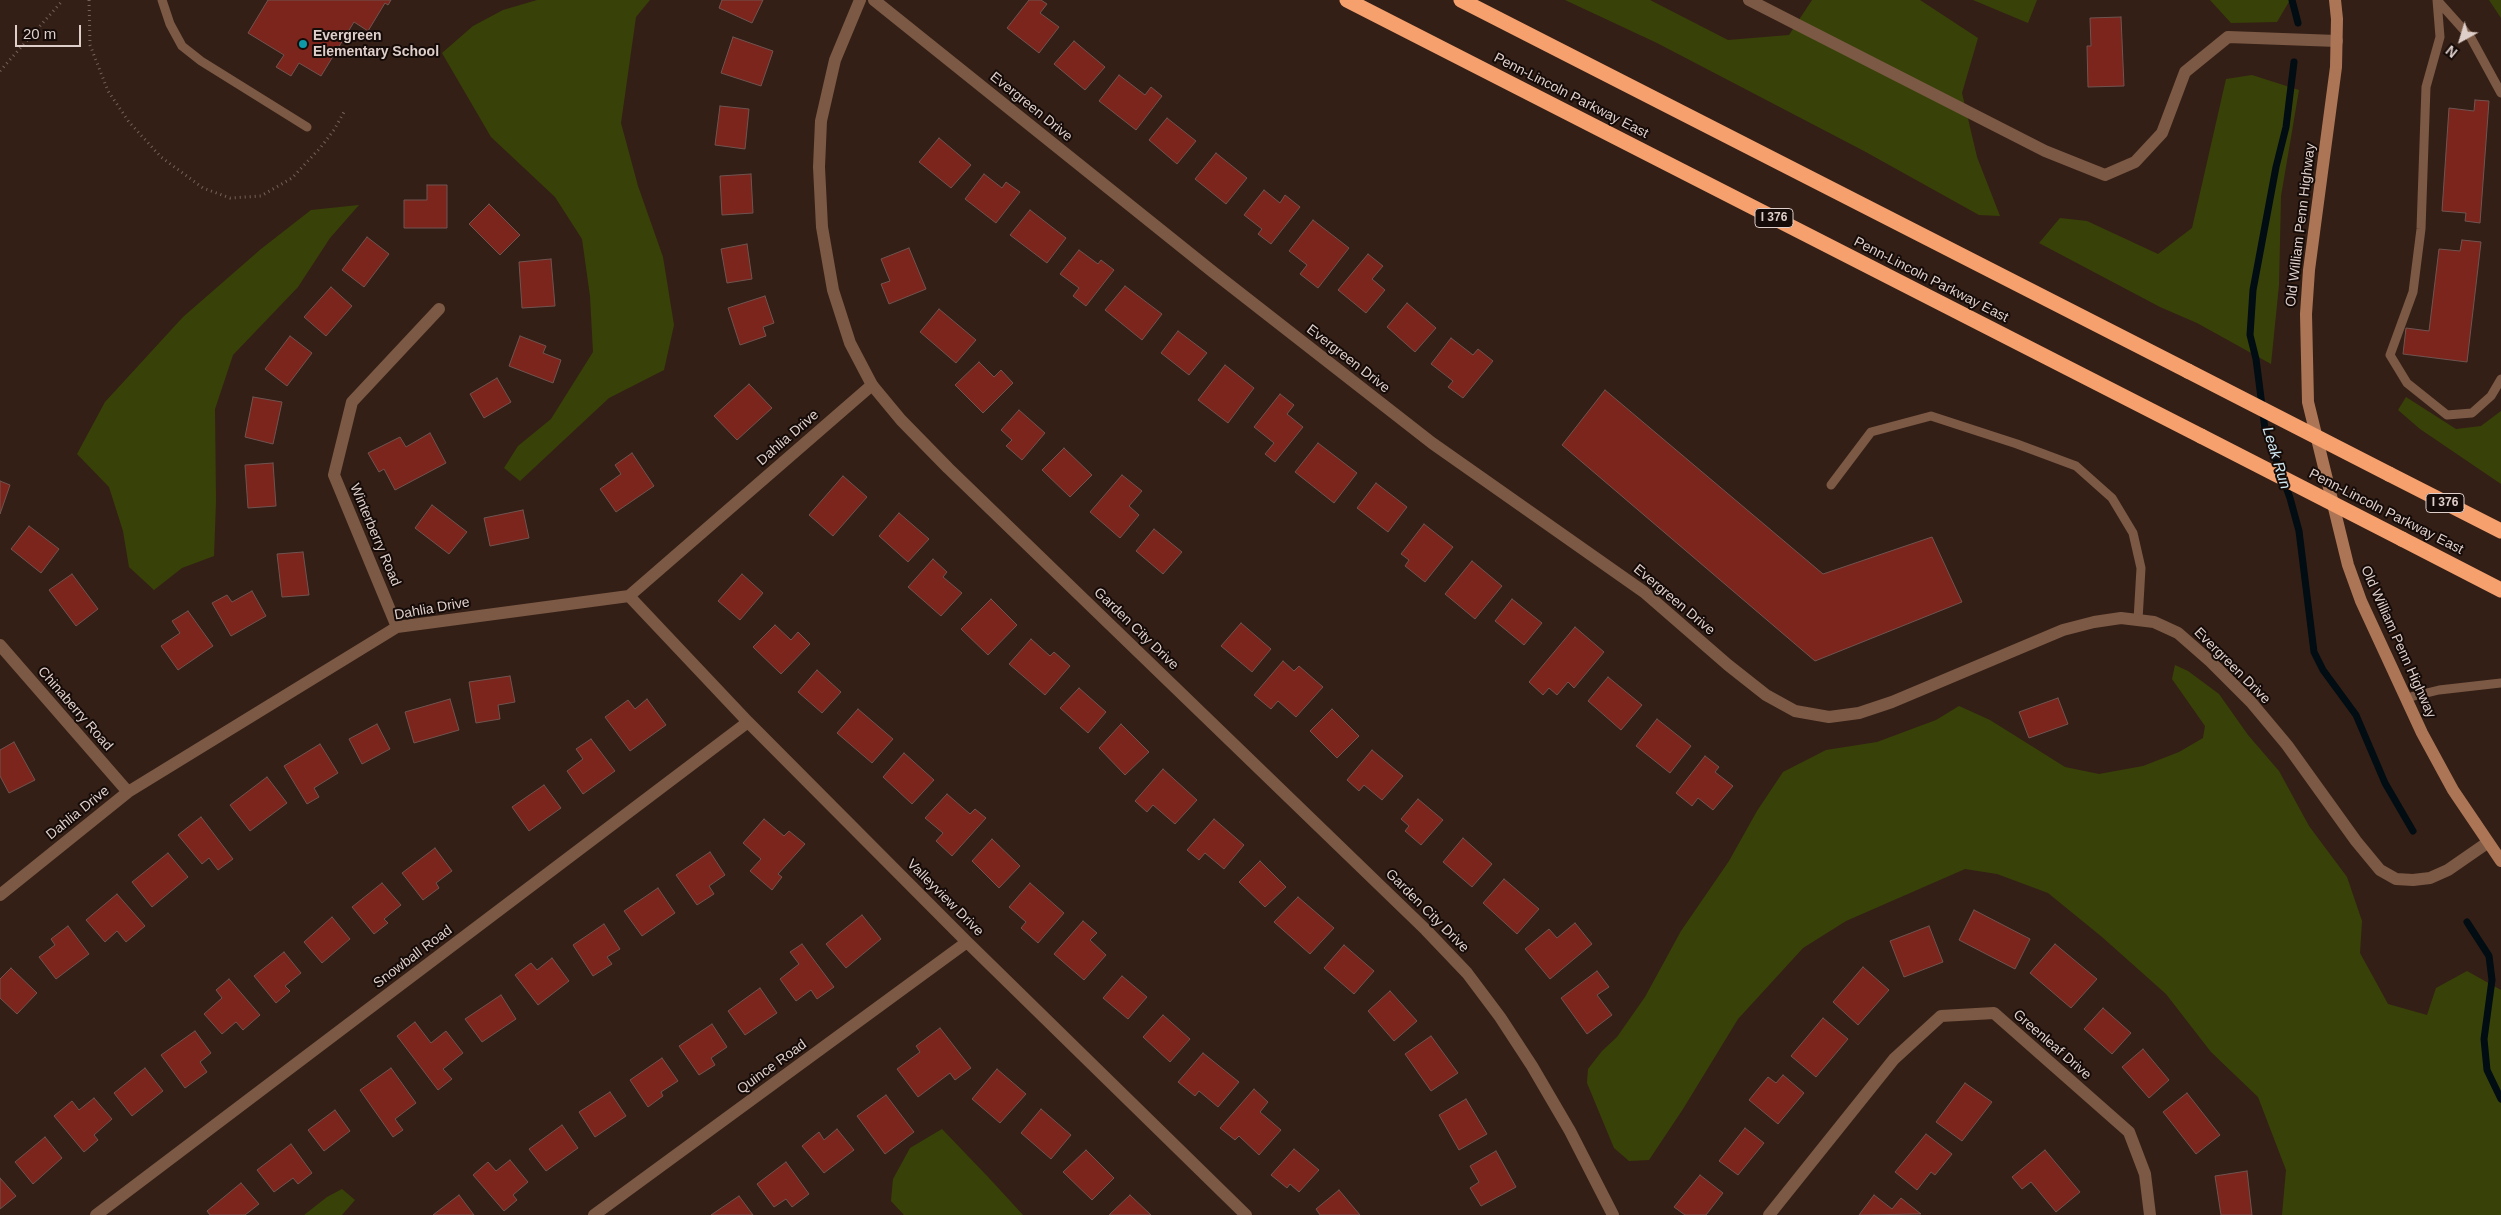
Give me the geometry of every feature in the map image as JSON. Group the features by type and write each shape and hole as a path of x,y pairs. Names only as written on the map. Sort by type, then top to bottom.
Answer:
{"highway":[{"name":"Penn-Lincoln Parkway East","path":"1347,0 2501,590"},
{"name":"I 376","path":"1461,0 2501,531"}],"main road":[{"name":"Old William Penn Highway","path":"2334,0 2337,41 2336,67 2308,279 2306,314 2308,402 2348,565 2372,625 2406,698 2453,790 2487,843 2501,861"}],"street":[{"name":"Garden City Drive","path":"860,0 844,34 833,67 822,121 819,167 822,227 833,290 850,343 872,385 901,420 948,468 1426,930 1467,973 1500,1017 1532,1066 1570,1131 1613,1215"},
{"name":"Evergreen Drive","path":"874,0 1213,272 1432,443 1644,592 1766,695 1795,711 1829,717 1859,713 1892,702 2063,630 2094,622 2121,618 2154,622 2178,633 2210,661 2250,702 2287,745 2356,841 2380,870 2396,878 2413,880 2430,878 2448,870 2487,843"},
{"path":"1749,0 2036,147 2105,175 2135,162 2162,133 2185,72 2228,37 2337,41"},
{"name":"Winterberry Road","path":"398,627 334,476 352,402 439,309"},
{"name":"Dahlia Drive","path":"0,895 128,792 398,627 629,596 872,385"},
{"name":"Valleyview Drive","path":"629,596 748,722 967,942 1246,1215"},
{"name":"Chinaberry Road","path":"0,645 128,792"},
{"name":"Snowball Road","path":"96,1215 748,722"},
{"name":"Quince Road","path":"594,1215 967,942"},
{"name":"Greenleaf Drive","path":"1769,1215 1894,1059 1927,1028 1941,1016 1994,1013 2129,1132 2145,1174 2150,1215"}],"lane":[{"path":"162,0 170,24 182,46 201,61 307,128"},
{"path":"2437,0 2471,38 2501,93"},
{"path":"2437,0 2440,37 2426,87 2421,229 2413,292 2390,355 2407,383 2447,415 2472,413 2491,396 2501,379"},
{"path":"1831,485 1871,432 1931,416 2017,444 2076,466 2112,498 2133,533 2141,568 2138,620"},
{"path":"2406,698 2439,690 2501,683"}],"path":[{"path":"0,70 63,0"},
{"path":"89,0 90,45 108,91 129,122 161,157 203,188 230,198 261,196 292,178 321,147 334,130 344,112"}],"green space":[{"path":"537,0 650,0 636,17 621,123 638,186 663,257 674,325 664,370 609,398 520,481 504,468 518,446 551,419 593,352 590,296 582,239 555,197 491,137 442,53 473,26 503,10"},
{"path":"1565,0 1650,0 1728,40 1789,35 1812,0 1920,0 1978,38 1962,93 1977,157 2000,216 1979,215 1864,151 1657,43"},
{"path":"1973,0 2037,0 2028,23"},
{"path":"2210,0 2290,0 2277,22 2231,23"},
{"path":"2489,0 2501,0 2501,18"},
{"path":"2252,75 2299,90 2281,196 2279,285 2271,364 2197,323 2160,307 2039,243 2060,218 2087,221 2158,254 2192,228 2226,79"},
{"path":"359,205 330,238 298,287 233,355 215,409 216,501 214,556 182,568 154,590 129,567 123,531 109,487 77,454 105,402 183,317 261,249 311,210"},
{"path":"2406,397 2456,429 2481,426 2501,411 2501,484 2420,429 2398,410"},
{"path":"2175,665 2188,671 2219,694 2248,735 2279,771 2309,826 2347,877 2362,921 2360,953 2388,1004 2427,1015 2436,988 2467,971 2501,990 2501,1215 2282,1215 2286,1170 2258,1097 2211,1052 2166,994 2102,937 2048,893 1997,874 1965,869 1846,921 1803,948 1738,1019 1683,1109 1649,1160 1629,1161 1614,1148 1587,1083 1588,1069 1602,1051 1617,1037 1645,997 1681,931 1729,861 1757,811 1783,772 1826,750 1877,742 1936,720 1959,706 1990,720 2065,767 2099,774 2143,766 2179,752 2203,738 2205,726 2172,679"},
{"path":"942,1129 1023,1215 904,1215 891,1201 893,1179 910,1148"},
{"path":"342,1189 355,1200 342,1215 304,1215 327,1197"}],"building":[{"name":"Evergreen Elementary School","path":"268,0 391,0 388,5 385,3 368,31 354,22 321,76 299,63 291,76 276,67 284,55 248,33"},
{"path":"722,0 763,0 752,23 719,8"},
{"path":"1029,0 1041,0 1047,4 1040,13 1059,27 1039,53 1007,28"},
{"path":"2121,17 2124,86 2088,87 2087,46 2091,46 2090,18"},
{"path":"733,37 773,51 761,86 721,73"},
{"path":"1074,41 1105,67 1085,90 1054,64"},
{"path":"1119,75 1145,95 1151,87 1162,96 1136,130 1099,101"},
{"path":"2475,100 2489,101 2480,223 2465,221 2466,213 2442,211 2449,108 2474,111"},
{"path":"720,106 749,109 745,149 715,145"},
{"path":"1167,118 1196,141 1177,164 1149,140"},
{"path":"939,138 971,165 951,188 919,162"},
{"path":"1216,153 1247,178 1226,204 1195,179"},
{"path":"751,174 753,213 722,215 720,176"},
{"path":"984,174 1002,188 1006,182 1020,192 996,223 965,199"},
{"path":"427,185 447,185 447,228 404,228 404,200 427,200"},
{"path":"1264,190 1280,203 1285,195 1300,207 1271,244 1258,234 1262,229 1244,215"},
{"path":"489,204 520,235 500,255 469,224"},
{"path":"1030,210 1066,238 1047,263 1010,235"},
{"path":"1313,220 1349,248 1318,288 1300,274 1307,265 1289,251"},
{"path":"367,237 389,254 364,287 342,270"},
{"path":"2462,240 2481,242 2467,362 2403,354 2406,328 2429,331 2439,249 2460,251"},
{"path":"747,244 752,279 727,283 721,249"},
{"path":"909,248 926,289 889,304 881,284 890,281 881,259"},
{"path":"1079,250 1098,264 1101,260 1114,270 1086,306 1073,296 1079,288 1060,274"},
{"path":"1368,254 1383,266 1372,279 1385,290 1366,313 1338,290"},
{"path":"551,259 555,306 522,308 519,262"},
{"path":"1125,286 1162,314 1142,340 1105,310"},
{"path":"331,287 352,306 326,336 304,317"},
{"path":"765,296 774,323 763,327 766,336 740,345 728,308"},
{"path":"1407,303 1436,328 1415,352 1387,327"},
{"path":"939,309 976,340 956,363 920,332"},
{"path":"1178,331 1207,353 1189,375 1161,353"},
{"path":"290,336 312,353 287,386 265,369"},
{"path":"520,336 546,346 543,353 561,360 553,383 509,366"},
{"path":"1451,338 1473,355 1478,349 1493,361 1463,398 1448,387 1453,381 1431,364"},
{"path":"979,362 994,377 1001,370 1013,383 983,413 955,385"},
{"path":"1225,365 1254,388 1228,423 1198,400"},
{"path":"497,378 511,402 484,418 470,394"},
{"path":"749,384 772,408 737,440 714,416"},
{"path":"1605,390 1823,574 1932,537 1962,602 1815,661 1562,445"},
{"path":"1280,394 1294,405 1287,414 1303,427 1275,462 1265,454 1274,443 1254,427"},
{"path":"253,397 282,402 273,444 245,437"},
{"path":"1019,410 1045,433 1022,460 1006,446 1012,440 1001,430"},
{"path":"430,433 446,463 395,490 384,469 379,472 368,453 400,437 406,447"},
{"path":"1318,443 1357,473 1334,503 1295,472"},
{"path":"1064,448 1092,475 1070,497 1042,470"},
{"path":"632,453 654,486 616,512 600,489 621,474 615,465"},
{"path":"273,463 276,506 248,508 245,465"},
{"path":"1122,475 1142,491 1129,506 1139,515 1120,538 1090,512"},
{"path":"843,476 867,497 833,536 809,515"},
{"path":"0,481 10,485 0,514"},
{"path":"1376,483 1407,507 1388,532 1357,508"},
{"path":"432,505 467,532 449,554 415,528"},
{"path":"523,510 529,538 490,546 484,518"},
{"path":"899,513 929,539 908,562 879,536"},
{"path":"1424,524 1453,547 1425,582 1405,566 1409,560 1401,554"},
{"path":"29,526 59,549 41,573 11,549"},
{"path":"1154,529 1182,552 1163,574 1136,551"},
{"path":"303,552 309,595 282,597 277,554"},
{"path":"933,559 947,572 943,577 962,593 941,616 908,587"},
{"path":"1472,561 1502,586 1475,619 1445,594"},
{"path":"72,574 98,609 76,626 49,590"},
{"path":"742,574 763,593 740,620 718,601"},
{"path":"252,591 266,616 231,636 212,603 227,595 232,602"},
{"path":"991,599 1017,625 988,655 961,629"},
{"path":"1512,599 1542,623 1524,645 1495,621"},
{"path":"188,611 213,646 178,670 161,646 180,633 172,621"},
{"path":"1241,623 1271,649 1252,672 1221,646"},
{"path":"775,625 791,640 798,632 810,644 781,674 753,647"},
{"path":"1575,627 1604,652 1574,688 1568,682 1557,695 1549,688 1543,695 1529,682"},
{"path":"1031,639 1050,656 1054,652 1070,666 1045,695 1009,664"},
{"path":"1283,661 1294,671 1299,666 1323,687 1296,717 1278,701 1271,709 1254,695"},
{"path":"817,670 841,692 822,713 798,692"},
{"path":"510,676 515,702 498,705 500,719 476,723 469,682"},
{"path":"1608,677 1642,705 1621,730 1588,701"},
{"path":"1079,688 1106,712 1088,733 1060,708"},
{"path":"2058,698 2068,724 2029,738 2019,712"},
{"path":"450,699 459,730 414,743 405,712"},
{"path":"647,699 666,725 630,751 605,717 628,700 635,709"},
{"path":"858,709 893,739 872,763 837,733"},
{"path":"1332,709 1359,736 1337,758 1310,731"},
{"path":"1657,719 1691,746 1670,773 1636,746"},
{"path":"377,724 390,749 362,764 349,739"},
{"path":"1121,724 1149,752 1125,775 1099,748"},
{"path":"591,739 615,771 583,794 567,771 583,759 576,749"},
{"path":"14,742 35,780 9,793 0,776 0,750"},
{"path":"320,744 338,773 314,788 319,797 307,804 284,766"},
{"path":"1372,750 1403,776 1382,800 1364,785 1359,791 1347,780"},
{"path":"904,753 934,780 912,804 883,777"},
{"path":"1705,756 1719,767 1715,772 1733,786 1713,810 1698,798 1692,806 1676,793"},
{"path":"1163,769 1197,800 1175,824 1153,805 1147,812 1135,801"},
{"path":"267,777 287,803 250,831 230,805"},
{"path":"544,785 561,808 529,831 512,807"},
{"path":"947,794 970,814 975,809 986,818 952,856 936,841 943,833 925,818"},
{"path":"1418,799 1443,820 1421,845 1405,831 1409,826 1401,819"},
{"path":"201,817 233,859 218,870 209,858 202,864 178,835"},
{"path":"764,819 784,836 789,831 805,844 778,874 782,877 772,890 750,871 761,859 743,843"},
{"path":"1214,819 1244,845 1224,869 1205,853 1199,860 1187,850"},
{"path":"1463,838 1492,864 1472,887 1443,862"},
{"path":"992,839 1020,866 999,888 972,861"},
{"path":"435,848 452,871 436,883 439,888 423,900 402,873"},
{"path":"710,852 725,875 709,886 714,894 697,905 676,875"},
{"path":"168,853 188,877 152,907 132,882"},
{"path":"1260,861 1286,887 1265,907 1239,882"},
{"path":"1504,879 1539,909 1517,934 1483,903"},
{"path":"382,883 401,905 384,919 388,923 374,934 352,907"},
{"path":"1030,883 1064,913 1038,943 1021,928 1026,922 1009,907"},
{"path":"658,888 675,913 642,936 624,911"},
{"path":"117,894 145,926 126,942 117,931 105,942 86,920"},
{"path":"1298,897 1334,928 1310,954 1274,922"},
{"path":"1974,910 2030,939 2015,969 1959,940"},
{"path":"862,915 881,939 846,968 826,944"},
{"path":"332,917 350,939 322,963 304,942"},
{"path":"1083,921 1097,933 1090,940 1106,955 1084,980 1054,954"},
{"path":"1575,923 1592,944 1550,979 1525,949 1549,929 1557,938"},
{"path":"604,924 620,949 607,957 612,964 593,976 573,945"},
{"path":"68,926 89,954 56,979 39,957 55,945 51,939"},
{"path":"1929,926 1943,962 1904,977 1890,941"},
{"path":"802,944 834,987 817,999 811,990 796,1001 780,979 799,964 790,952"},
{"path":"2055,944 2097,979 2071,1008 2030,973"},
{"path":"1344,945 1374,971 1354,994 1324,968"},
{"path":"284,952 301,973 285,986 290,991 276,1003 254,976"},
{"path":"552,958 569,981 538,1005 515,975 531,963 537,970"},
{"path":"1863,967 1889,990 1858,1025 1833,1002"},
{"path":"11,968 37,993 17,1014 0,998 0,979"},
{"path":"1597,971 1609,987 1597,995 1612,1015 1587,1034 1561,998"},
{"path":"1122,976 1147,997 1128,1019 1103,998"},
{"path":"229,979 260,1015 243,1030 236,1022 222,1034 204,1014 222,998 216,990"},
{"path":"760,988 777,1013 745,1035 728,1011"},
{"path":"1390,991 1417,1021 1394,1041 1368,1011"},
{"path":"501,995 516,1019 482,1042 465,1019"},
{"path":"2103,1008 2131,1033 2112,1054 2084,1029"},
{"path":"1163,1015 1190,1039 1170,1062 1143,1037"},
{"path":"1823,1018 1848,1039 1816,1077 1791,1056"},
{"path":"415,1022 431,1043 446,1031 463,1053 443,1069 452,1079 438,1090 397,1036"},
{"path":"712,1024 727,1047 711,1058 715,1065 699,1075 679,1046"},
{"path":"940,1028 971,1068 955,1080 950,1073 918,1097 897,1069 920,1052 916,1046"},
{"path":"195,1031 211,1053 200,1062 207,1072 185,1088 161,1055"},
{"path":"1431,1036 1458,1073 1431,1091 1405,1054"},
{"path":"2143,1049 2169,1080 2149,1098 2122,1067"},
{"path":"1203,1053 1239,1082 1218,1107 1199,1091 1195,1096 1178,1082"},
{"path":"662,1058 678,1081 661,1092 663,1096 648,1107 630,1080"},
{"path":"145,1068 163,1091 132,1116 114,1093"},
{"path":"391,1068 416,1103 395,1119 403,1130 393,1137 360,1090"},
{"path":"997,1069 1026,1094 1000,1123 972,1099"},
{"path":"1783,1075 1804,1093 1778,1124 1749,1100 1768,1077 1776,1083"},
{"path":"1965,1083 1992,1102 1962,1141 1936,1122"},
{"path":"1254,1089 1268,1102 1260,1112 1281,1130 1259,1155 1239,1136 1235,1140 1220,1128"},
{"path":"610,1092 626,1116 595,1137 579,1112"},
{"path":"2187,1093 2220,1135 2196,1154 2163,1112"},
{"path":"886,1095 914,1132 885,1154 857,1116"},
{"path":"94,1098 112,1119 94,1135 98,1140 84,1152 54,1116 72,1101 79,1110"},
{"path":"1466,1099 1487,1134 1459,1150 1439,1115"},
{"path":"1041,1109 1071,1135 1051,1159 1021,1133"},
{"path":"335,1110 350,1131 324,1151 308,1130"},
{"path":"562,1125 578,1148 546,1171 529,1149"},
{"path":"1745,1128 1764,1143 1738,1175 1719,1161"},
{"path":"837,1129 854,1150 824,1173 802,1146 819,1132 824,1140"},
{"path":"1926,1134 1952,1154 1935,1175 1931,1172 1917,1190 1895,1172"},
{"path":"45,1137 62,1158 33,1184 15,1162"},
{"path":"291,1144 312,1173 298,1184 293,1178 274,1192 257,1170"},
{"path":"1294,1149 1319,1170 1299,1192 1290,1184 1287,1188 1271,1175"},
{"path":"1086,1150 1114,1178 1092,1200 1063,1172"},
{"path":"2045,1150 2080,1192 2056,1212 2031,1182 2022,1189 2012,1177"},
{"path":"1496,1151 1516,1187 1481,1206 1470,1188 1479,1182 1470,1166"},
{"path":"510,1160 528,1182 513,1195 517,1200 504,1211 473,1175 488,1162 496,1171"},
{"path":"786,1162 809,1194 792,1207 786,1199 774,1207 757,1184"},
{"path":"2247,1171 2252,1215 2221,1215 2215,1176"},
{"path":"1700,1175 1723,1193 1706,1215 1685,1215 1674,1207"},
{"path":"0,1178 16,1196 0,1209"},
{"path":"241,1183 259,1204 245,1215 210,1215 207,1211"},
{"path":"1339,1190 1360,1215 1320,1215 1316,1209"},
{"path":"459,1195 474,1215 433,1215"},
{"path":"1130,1195 1151,1215 1109,1215"},
{"path":"1874,1195 1892,1209 1901,1198 1921,1214 1859,1215"},
{"path":"739,1196 753,1215 711,1215"}],"waterway":[{"name":"Leak Run","path":"2292,0 2298,23"},
{"name":"Leak Run","path":"2294,62 2286,127 2276,167 2253,290 2250,335 2256,359 2265,429 2290,498 2299,531 2314,652 2323,670 2356,715 2385,783 2413,831"},
{"name":"Leak Run","path":"2467,922 2489,956 2492,980 2484,1039 2487,1070 2501,1099"}],"place":[{"name":"Evergreen Elementary School","path":"303,44"}]}
